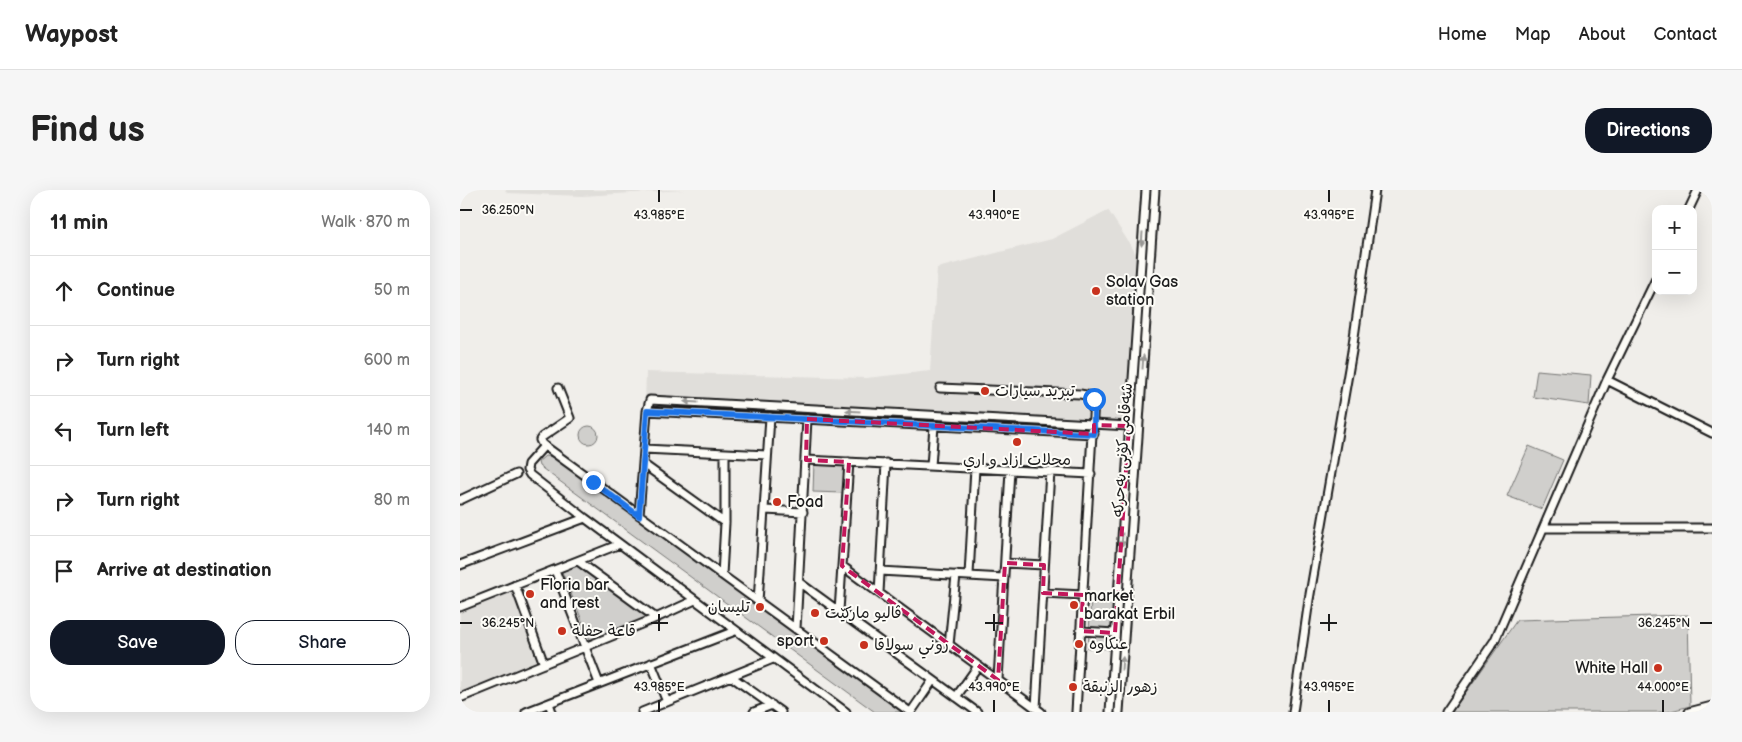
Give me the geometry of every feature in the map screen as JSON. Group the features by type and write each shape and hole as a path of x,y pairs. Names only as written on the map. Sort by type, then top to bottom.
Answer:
{"street":[{"name":"شەقامی کۆنی بەحرکە","path":"1110,712 1146,190"},
{"name":"شەقامی کۆنی بەحرکە","path":"1118,712 1155,190"},
{"path":"1294,712 1312,582 1352,351 1374,190"},
{"path":"1691,205 1698,190"},
{"path":"1446,712 1495,640 1607,380 1652,287"},
{"path":"1607,380 1712,432"},
{"path":"558,388 570,418 542,437 540,441 544,446 910,712 933,680"},
{"path":"940,388 1087,394 1094,399 1094,434 1076,712"},
{"path":"639,516 647,411 650,400 1129,426"},
{"path":"647,411 1094,434"},
{"path":"758,602 770,417"},
{"path":"796,630 800,583 807,419"},
{"path":"931,466 934,426"},
{"path":"544,446 528,464 528,472 585,518 846,712"},
{"path":"644,449 767,455"},
{"path":"722,575 725,523 725,453"},
{"path":"806,460 1091,474"},
{"path":"839,612 849,462"},
{"path":"643,464 725,523"},
{"path":"878,593 886,464"},
{"path":"969,575 975,468"},
{"path":"998,680 1010,470"},
{"path":"1039,710 1044,565 1050,472"},
{"path":"460,500 516,474"},
{"path":"765,510 803,512"},
{"path":"460,565 585,518"},
{"path":"1544,528 1712,528"},
{"path":"460,607 620,544"},
{"path":"578,560 656,618"},
{"path":"1005,563 1044,565"},
{"path":"842,566 1039,710"},
{"path":"555,570 599,683"},
{"path":"880,571 1004,578"},
{"path":"949,645 956,575"},
{"path":"800,583 977,712"},
{"path":"515,585 544,664"},
{"path":"1043,593 1084,595"},
{"path":"460,698 656,618 694,600"},
{"path":"526,712 735,631"},
{"path":"1081,631 1115,633"},
{"path":"642,712 773,659"},
{"path":"651,663 667,702"},
{"path":"956,697 978,666"},
{"path":"732,676 781,712"},
{"path":"548,703 552,712"},
{"path":"754,712 772,705"},
{"path":"1689,712 1712,706"}],"highlighted area":[{"path":"807,419 1094,434 1094,425 1129,426 1115,633 1081,631 1083,595 1043,593 1044,565 1005,563 998,680 842,566 849,462 806,460"}],"shaded area":[{"path":"505,190 684,190 582,196 507,193"},
{"path":"1108,210 1142,263 1133,428 645,403 646,372 866,378 930,371 937,268 1052,239"},
{"path":"1537,370 1591,375 1589,405 1533,397"},
{"path":"585,426 593,426 598,431 596,442 585,444 580,439 580,431"},
{"path":"1529,446 1563,460 1542,509 1507,496"},
{"path":"545,456 554,457 902,712 875,712 539,466 538,462"},
{"path":"814,462 844,463 843,493 813,492"},
{"path":"580,564 651,618 591,642 562,572"},
{"path":"515,590 544,663 460,694 460,609"},
{"path":"1104,594 1115,594 1112,649 1088,648 1091,598 1103,599"},
{"path":"1688,615 1690,706 1667,712 1452,712 1517,620"}],"place":[{"name":"Solav Gas station","path":"1096,291"},
{"name":"تبريد سيارات","path":"985,391"},
{"name":"محلات ازاد و اري","path":"1017,442"},
{"name":"Foad","path":"777,502"},
{"name":"Floria bar and rest","path":"530,594"},
{"name":"market barakat Erbil","path":"1074,605"},
{"name":"تليسان","path":"760,607"},
{"name":"ڤالیو مارکێت","path":"815,613"},
{"name":"قاعة حفلة","path":"562,631"},
{"name":"sport","path":"824,641"},
{"name":"عنكاوه","path":"1079,644"},
{"name":"روني سولاقا","path":"864,645"},
{"name":"White Hall","path":"1658,668"},
{"name":"زهور الزنبقة","path":"1073,687"}],"route":[{"path":"593,482 639,516 647,411 1094,434 1094,399"}]}
